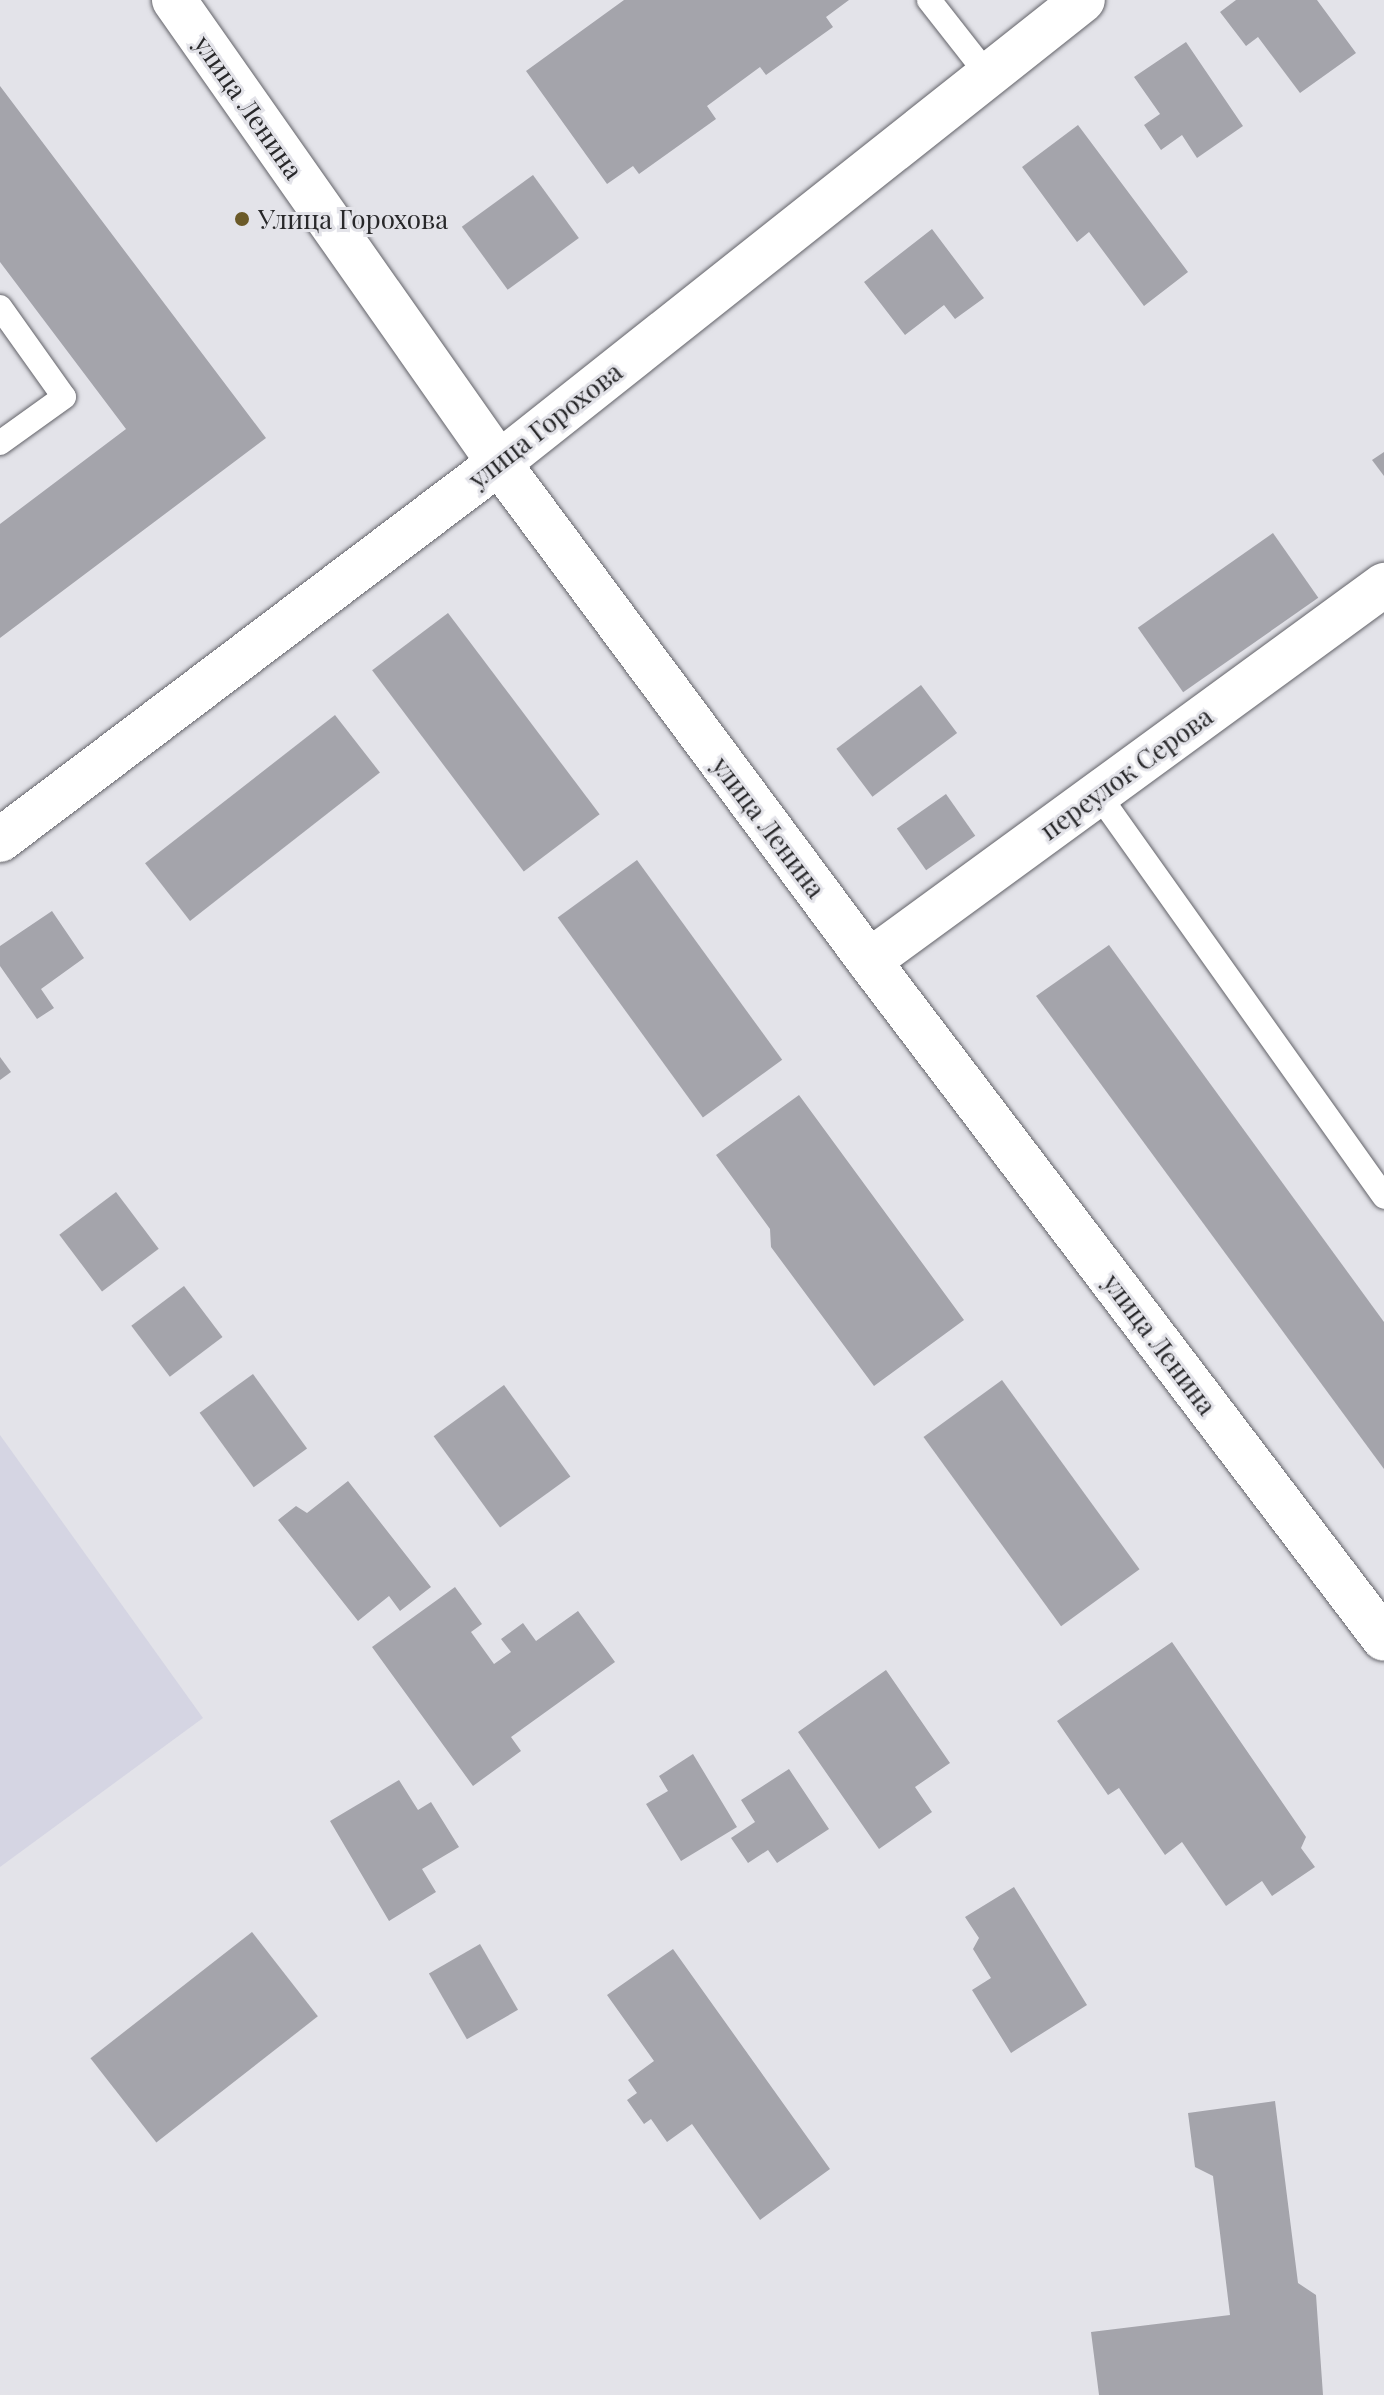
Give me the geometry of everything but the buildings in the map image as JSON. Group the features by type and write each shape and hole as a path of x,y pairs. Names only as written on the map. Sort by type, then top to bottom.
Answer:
{"street":[{"name":"улица Ленина","path":"174,0 499,463 869,961 1384,1639"},
{"name":"улица Горохова","path":"5,826 499,463 1083,0"},
{"name":"переулок Серова","path":"869,961 1384,585"}],"lane":[{"path":"929,0 987,74"},
{"path":"0,307 64,397 0,443"},
{"path":"1098,794 1384,1197"}],"shaded area":[{"path":"0,1435 203,1718 0,1867"}],"place":[{"name":"Улица Горохова","path":"242,219"}]}
